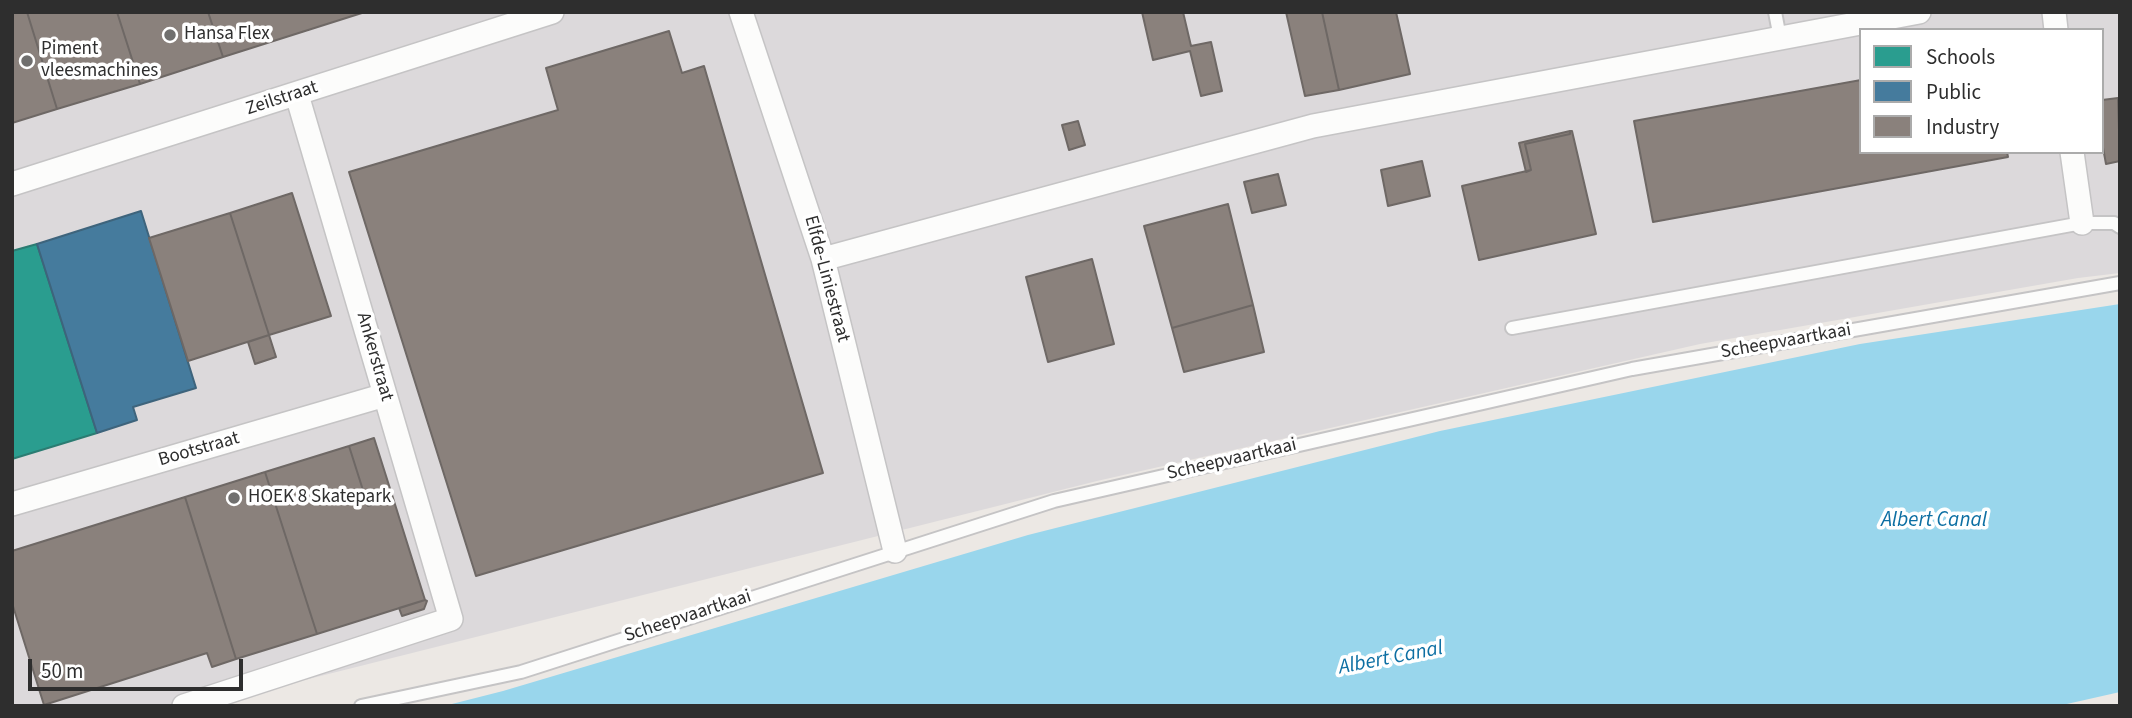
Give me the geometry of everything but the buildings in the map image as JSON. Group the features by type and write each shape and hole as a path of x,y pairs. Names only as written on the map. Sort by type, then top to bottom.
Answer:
{"street":[{"name":"Zeilstraat","path":"12,184 552,12"},
{"name":"Elfde-Liniestraat","path":"741,12 823,259 895,551"},
{"path":"823,259 1313,126 1919,12"},
{"name":"Ankerstraat","path":"184,706 451,619 297,95"},
{"path":"2072,154 2082,223"},
{"name":"Bootstraat","path":"12,504 385,395"}],"lane":[{"path":"1774,12 1780,38"},
{"path":"1512,328 2082,223 2114,223 2120,227"},
{"name":"Scheepvaartkaai","path":"361,706 521,672 1054,500 1632,369 2120,283"}],"shaded area":[{"path":"12,12 2120,12 2120,273 1700,344 1097,481 201,706 12,706"}],"water":[{"name":"Albert Canal","path":"2120,304 2120,692 2058,706 444,706 503,691 1028,535 1440,431 1860,344"}],"place":[{"name":"Hansa Flex","path":"170,35"},
{"name":"Piment vleesmachines","path":"27,61"},
{"name":"HOEK 8 Skatepark","path":"234,498"}]}
